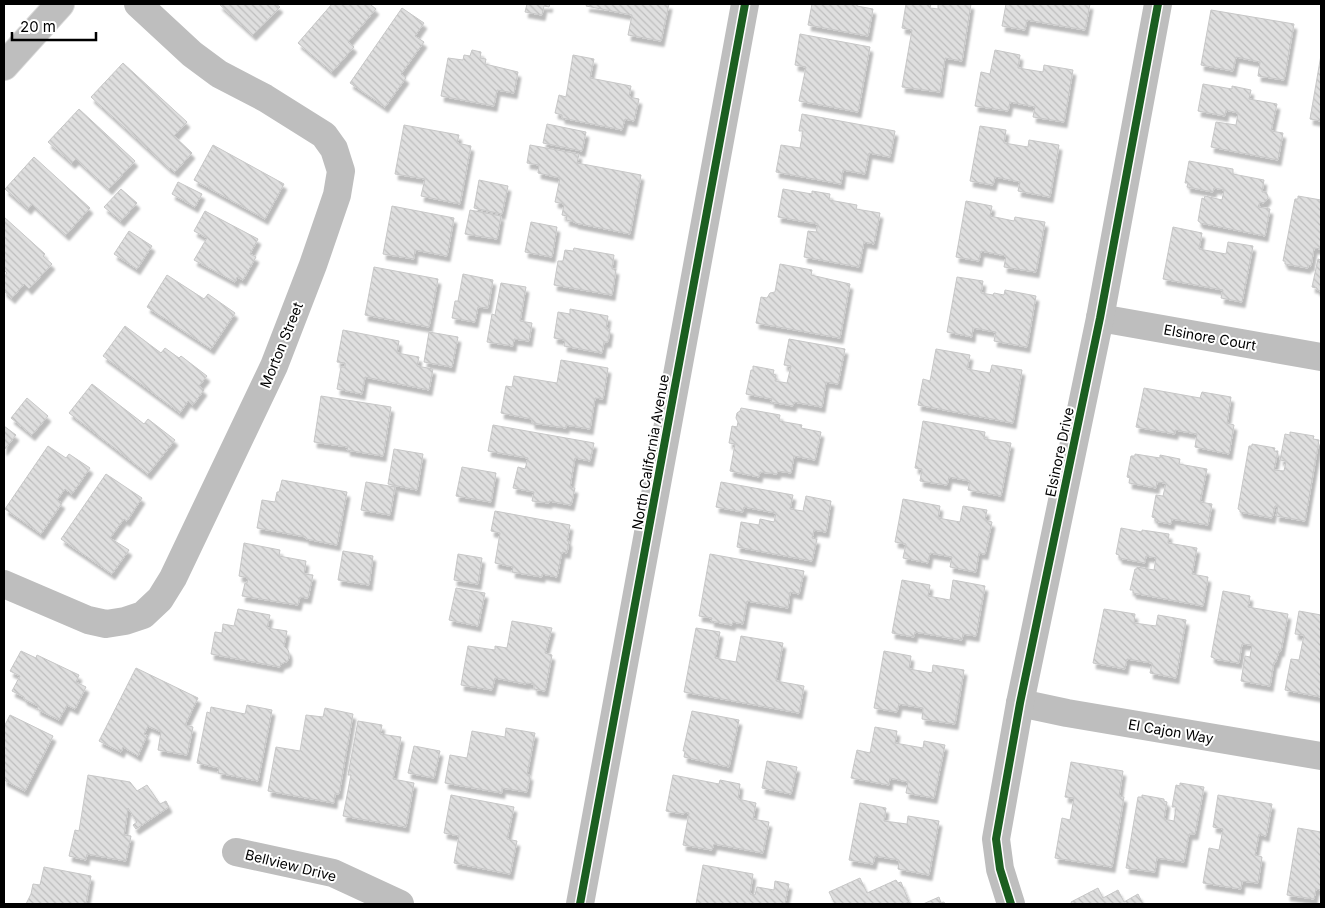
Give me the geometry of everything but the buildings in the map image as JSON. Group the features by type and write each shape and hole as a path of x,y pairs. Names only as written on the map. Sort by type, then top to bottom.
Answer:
{"street":[{"path":"4,66 60,4"},
{"name":"Morton Street","path":"4,584 88,620 106,624 125,621 143,615 160,600 274,366 313,265 337,195 340,171 334,149 324,135 265,98 219,74 192,54 138,4"},
{"name":"North California Avenue","path":"580,904 745,4"},
{"name":"Elsinore Drive","path":"1011,904 1000,869 996,839 1020,703 1100,318 1158,4"},
{"name":"Elsinore Court","path":"1100,318 1321,357"},
{"name":"El Cajon Way","path":"1020,703 1067,713 1321,756"},
{"name":"Bellview Drive","path":"236,852 333,873 400,904"}],"cycle path":[{"path":"580,904 745,4"},
{"path":"1011,904 1000,869 996,839 1020,703 1100,318 1158,4"}]}
